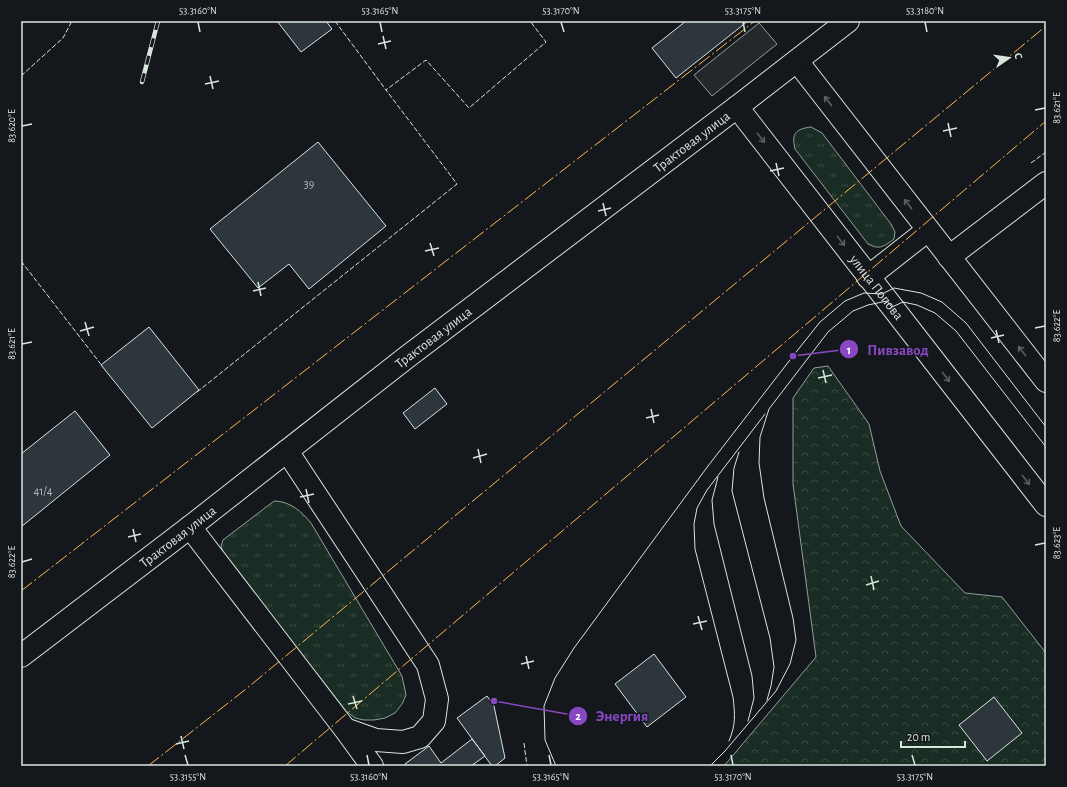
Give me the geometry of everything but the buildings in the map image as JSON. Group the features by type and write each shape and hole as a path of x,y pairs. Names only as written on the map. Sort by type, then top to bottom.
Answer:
{"main road":[{"name":"Трактовая улица","path":"21,656 190,527 426,343 848,21"},
{"path":"797,61 1046,382"},
{"name":"улица Попова","path":"737,107 1046,505"},
{"path":"949,257 1046,183"},
{"path":"868,277 928,230"},
{"path":"287,451 428,665 437,699 434,721 420,737 403,742 376,740 345,729"},
{"path":"190,527 372,766"}],"green space":[{"path":"811,127 822,133 891,224 895,232 894,239 887,244 881,247 876,247 868,244 795,149 794,136 796,133 802,129"},
{"path":"828,366 869,424 880,471 901,526 965,593 1002,597 1046,653 1046,766 724,766 816,657 793,484 793,398 814,368"},
{"path":"274,501 280,501 290,505 304,515 311,523 402,676 406,695 402,704 395,713 385,718 364,720 355,718 346,711 223,552 221,546 223,540"}],"shaded area":[{"path":"759,23 777,44 712,96 694,75"}],"tram line":[{"path":"556,766 545,740 544,706 555,678 574,648 708,466 820,322 845,301 864,293 882,294 894,288 921,293 942,302 966,323 1046,427"},
{"path":"710,766 725,751 776,691 790,664 796,640 793,618 764,498 759,463 760,437 769,409 828,332 853,311 868,305 887,301 892,307 903,302 917,305 935,313 956,331 1046,447"},
{"path":"729,741 733,729 734,719 733,697 695,549 694,524 697,508 707,490 765,414"},
{"path":"739,452 734,468 732,491 770,638 774,667 767,700"},
{"path":"718,477 712,500 714,524 752,676 754,698 748,721"}],"railway":[{"path":"142,82 158,21"}],"fence":[{"path":"21,76 63,38 72,21"},
{"path":"335,21 386,90"},
{"path":"197,392 457,184 386,90 426,60 469,108 546,42 530,21"},
{"path":"1031,163 1046,152"},
{"path":"21,261 103,367"},
{"path":"524,743 527,766"}],"power":[{"path":"21,591 755,21"},
{"path":"148,766 246,689 1046,26"},
{"path":"285,766 1046,121"}],"place":[{"name":"Пивзавод","path":"793,356"},
{"name":"Энергия","path":"494,701"}]}
